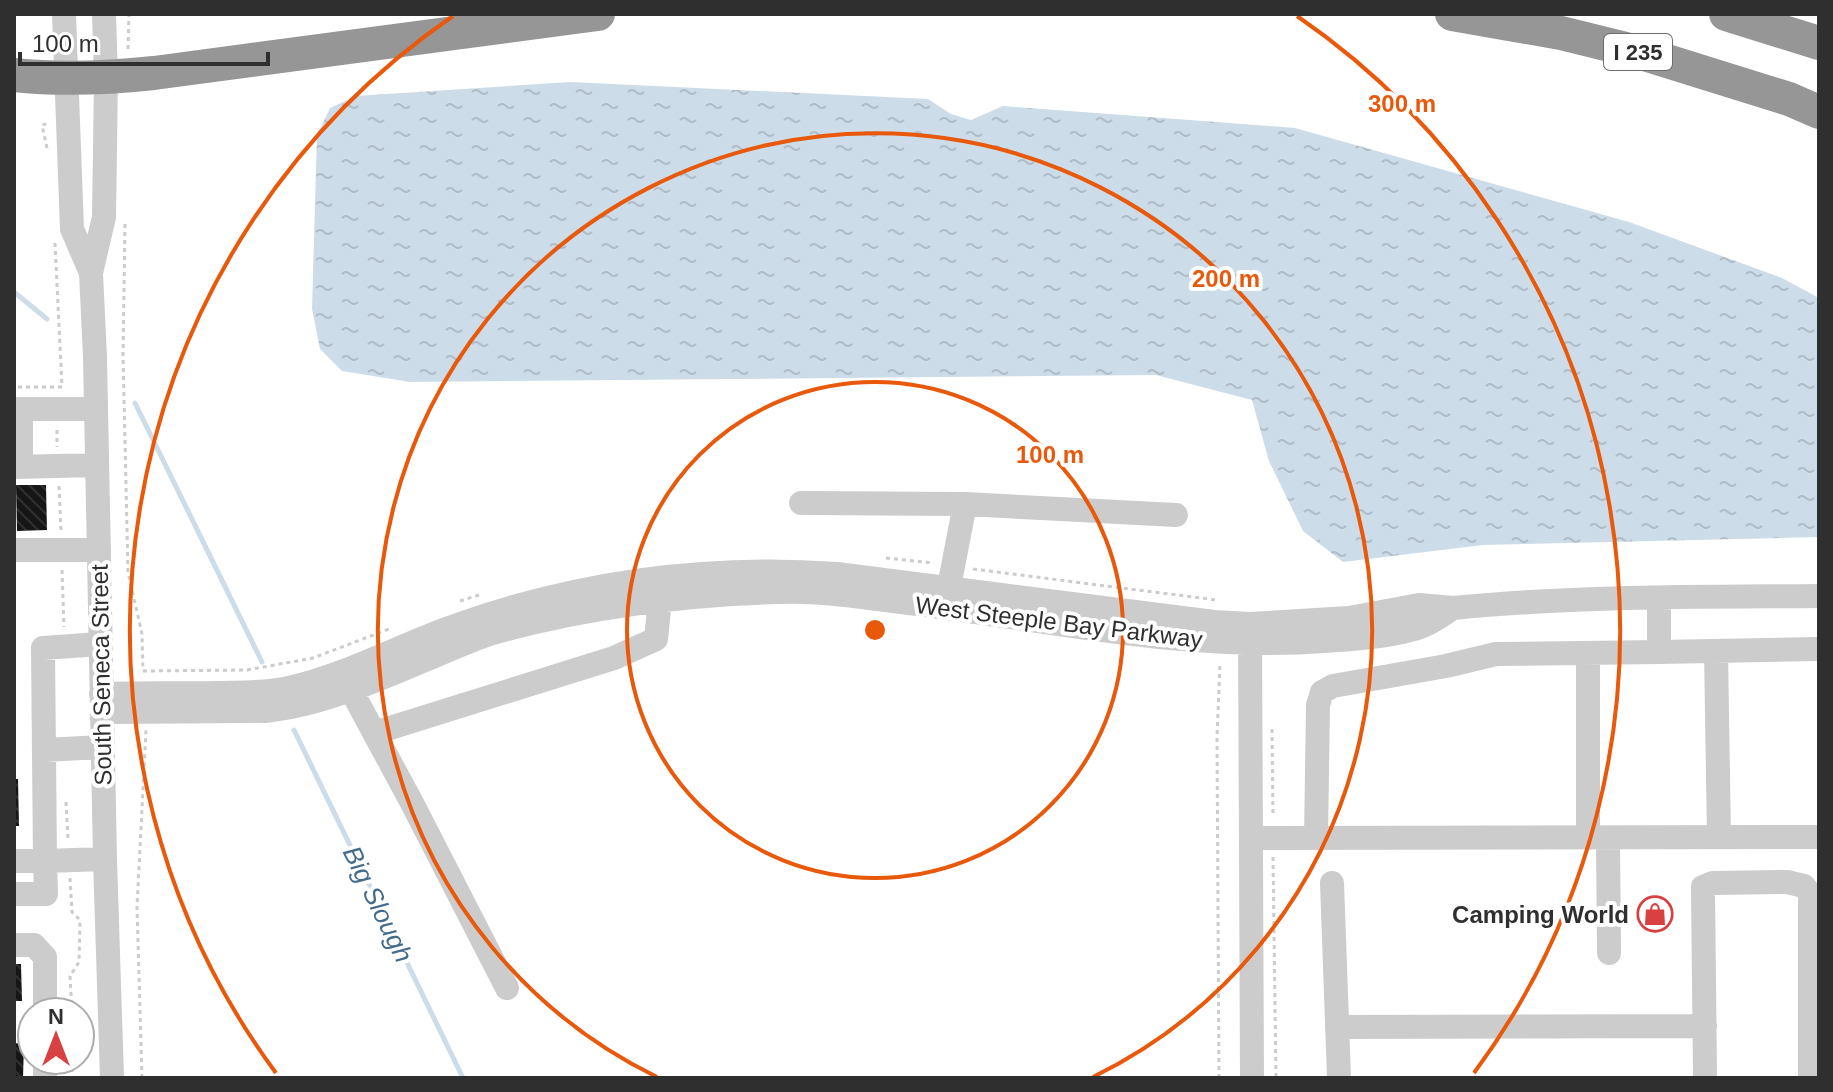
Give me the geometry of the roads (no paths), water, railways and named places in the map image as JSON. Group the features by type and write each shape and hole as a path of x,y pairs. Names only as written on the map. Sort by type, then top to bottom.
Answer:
{"highway":[{"path":"14,75 66,78 598,14"},
{"name":"I 235","path":"1452,14 1564,24 1653,57 1789,99 1819,112"},
{"path":"1726,14 1819,43"}],"street":[{"name":"South Seneca Street","path":"64,14 72,229 91,273"},
{"name":"South Seneca Street","path":"104,14 117,70 104,217 91,273 112,1078"},
{"path":"96,409 16,402 18,467 97,465"},
{"path":"801,503 965,504 1176,515"},
{"path":"950,587 965,504"},
{"path":"14,550 99,550"},
{"name":"West Steeple Bay Parkway","path":"950,587 1172,638 1250,634 1318,641 1359,638 1425,626 1453,608 1515,602 1819,596"},
{"name":"West Steeple Bay Parkway","path":"101,703 144,692 265,711 288,709 346,680 487,635 598,608 658,589 687,596 782,592 853,596 950,587 1214,622 1250,634"},
{"path":"374,733 614,658 656,639 658,589"},
{"path":"1659,598 1659,652"},
{"path":"1250,634 1252,1078"},
{"path":"14,894 46,894 43,648 100,644"},
{"path":"1316,838 1318,705 1322,692 1333,686 1496,654 1819,649"},
{"path":"1716,651 1719,837"},
{"path":"1588,653 1598,838 1609,953"},
{"path":"346,680 507,988"},
{"path":"44,750 102,747"},
{"path":"1251,838 1819,837"},
{"path":"14,861 105,859"},
{"path":"1705,1078 1703,887 1713,883 1787,882 1804,886 1810,894 1810,1078"},
{"path":"1332,883 1339,1078"},
{"path":"14,945 34,945 45,957 45,996"},
{"path":"1337,1027 1705,1026"}],"water":[{"path":"570,82 928,99 951,114 971,120 1003,106 1295,128 1629,222 1782,278 1819,298 1819,537 1483,545 1343,562 1303,531 1269,461 1252,400 1156,375 410,382 342,371 320,349 312,309 317,135 330,108 356,96"}],"waterway":[{"name":"Big Slough","path":"14,292 47,319"},
{"name":"Big Slough","path":"135,403 262,662"},
{"name":"Big Slough","path":"294,730 463,1078"}],"place":[{"name":"Camping World","path":"1655,914"}]}
